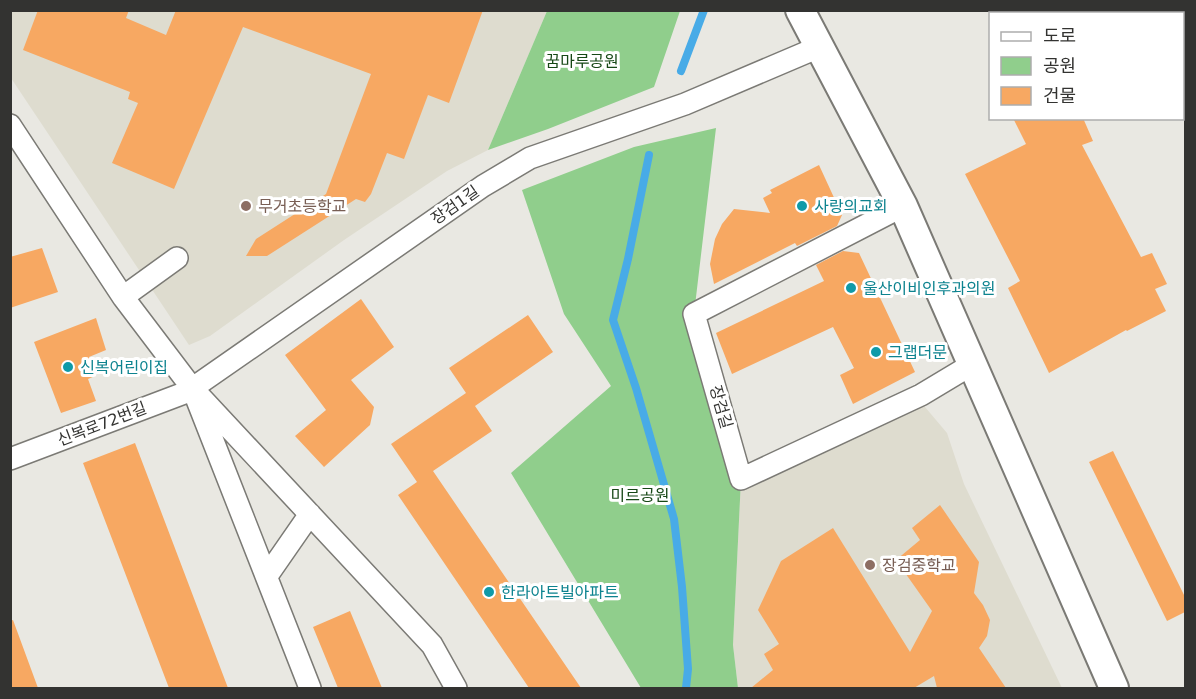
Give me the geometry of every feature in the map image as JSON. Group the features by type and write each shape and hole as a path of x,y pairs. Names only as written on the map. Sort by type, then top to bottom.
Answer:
{"main road":[{"path":"800,10 903,206 1114,688"}],"street":[{"name":"장검1길","path":"193,388 483,186 530,158 685,104 819,47"},
{"path":"10,125 123,297 193,388 432,645 456,688"},
{"name":"장검길","path":"903,206 694,314 741,479 921,395 971,364"},
{"path":"123,297 177,258"},
{"path":"193,388 310,688"},
{"name":"신복로72번길","path":"10,459 188,392 193,388"},
{"path":"267,576 310,514"}],"shaded area":[{"name":"무거초등학교","path":"10,11 547,11 488,150 447,171 344,240 210,336 189,345 11,78"},
{"name":"장검중학교","path":"921,395 925,407 947,433 964,484 1062,688 738,688 733,645 741,479"}],"green space":[{"name":"꿈마루공원","path":"547,11 680,11 654,87 488,150"},
{"name":"미르공원","path":"716,128 694,314 741,479 733,645 738,688 641,688 511,473 611,386 564,314 522,190 634,147"}],"building":[{"path":"38,10 129,10 126,18 166,35 176,10 483,10 449,103 428,95 404,159 387,153 371,194 365,202 356,199 267,256 246,256 256,239 326,194 371,74 243,27 174,189 112,163 138,103 128,99 130,92 23,50"},
{"path":"1014,120 1084,120 1093,141 1082,145 1141,257 1152,253 1167,284 1155,289 1166,311 1126,330 1049,373 1008,288 1020,281 965,174 1026,144"},
{"path":"819,165 842,215 837,226 797,246 795,243 714,284 710,264 715,239 722,224 734,209 770,213 763,198 772,193 770,190"},
{"path":"42,248 58,292 10,308 10,257"},
{"path":"843,251 859,253 915,372 853,404 840,375 854,368 833,327 732,374 716,333 824,281 816,265"},
{"path":"361,299 394,347 351,380 374,407 370,425 324,467 295,436 326,410 285,355"},
{"name":"한라아트빌아파트","path":"528,315 553,352 475,406 492,431 433,471 581,688 529,688 398,495 417,482 391,444 466,393 449,368"},
{"name":"신복어린이집","path":"96,318 106,350 89,357 95,376 88,379 96,401 61,413 34,342"},
{"path":"135,443 228,688 169,688 83,463"},
{"path":"1113,451 1185,597 1185,612 1167,621 1089,462"},
{"path":"940,505 979,562 974,593 990,620 987,636 979,648 1006,688 937,688 934,676 914,688 751,688 773,670 764,654 779,644 758,610 781,561 833,528 910,652 932,611 896,560 920,540 912,528"},
{"path":"350,611 382,688 338,688 313,627"},
{"path":"13,620 38,688 10,688 10,621"}],"waterway":[{"path":"681,71 704,10"},
{"path":"649,155 613,320 636,388 674,519 688,669 686,688"}],"place":[{"name":"무거초등학교","path":"246,206"},
{"name":"사랑의교회","path":"802,206"},
{"name":"울산이비인후과의원","path":"851,288"},
{"name":"그랩더문","path":"876,352"},
{"name":"신복어린이집","path":"68,367"},
{"name":"장검중학교","path":"870,565"},
{"name":"한라아트빌아파트","path":"489,592"}]}
